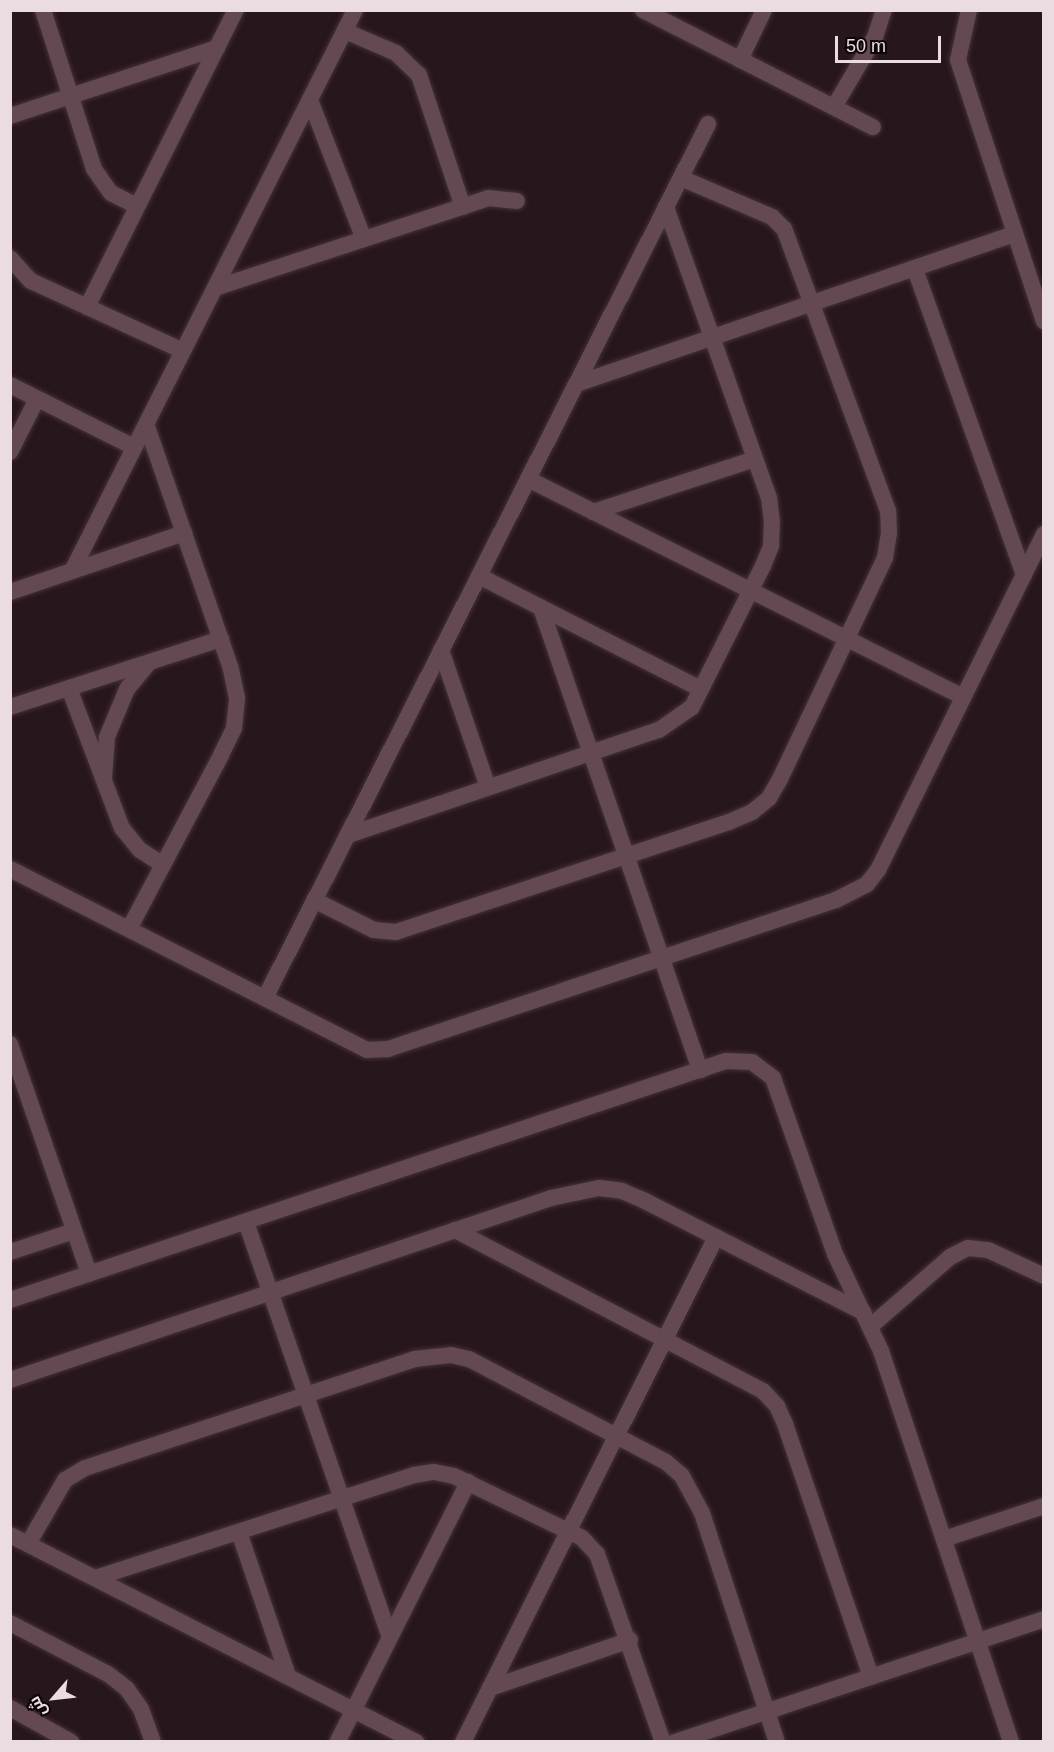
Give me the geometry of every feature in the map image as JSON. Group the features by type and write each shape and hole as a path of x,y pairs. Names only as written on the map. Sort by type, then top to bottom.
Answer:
{"street":[{"path":"43,10 70,96 101,182 111,193 137,206"},
{"path":"87,307 236,10"},
{"path":"72,571 355,10"},
{"path":"644,10 670,18 740,60 873,127"},
{"path":"740,60 764,10"},
{"path":"834,107 875,37 884,10"},
{"path":"969,10 958,60 1044,321"},
{"path":"345,31 396,53 419,75 463,207"},
{"path":"10,116 217,48"},
{"path":"309,100 364,239"},
{"path":"265,998 708,124"},
{"path":"314,900 374,930 396,932 729,822 752,812 769,798 885,558 889,534 888,511 792,244 778,223 681,178"},
{"path":"215,288 463,207 500,197 517,201"},
{"path":"348,835 590,753 677,720 692,707 751,591 772,538 769,498 666,207"},
{"path":"576,384 1015,234"},
{"path":"10,258 31,281 183,351"},
{"path":"915,269 1024,575"},
{"path":"10,385 134,447"},
{"path":"10,452 37,399"},
{"path":"129,929 234,728 237,698 221,639 146,424"},
{"path":"592,512 755,459"},
{"path":"528,479 963,697"},
{"path":"10,592 184,533"},
{"path":"10,869 367,1050 378,1051 853,894 867,884 878,870 1044,534"},
{"path":"479,576 701,689"},
{"path":"541,608 700,1070"},
{"path":"10,707 221,639"},
{"path":"441,650 488,787"},
{"path":"103,784 107,737 127,689 150,662"},
{"path":"69,688 103,784 122,828 140,850 163,865"},
{"path":"10,1044 89,1274"},
{"path":"10,1300 700,1070 739,1059 758,1065 772,1078 835,1254 871,1326 1008,1734 994,1742"},
{"path":"10,1380 559,1195 599,1188 622,1191 863,1311"},
{"path":"246,1222 390,1637"},
{"path":"455,1230 745,1380 777,1406 871,1677"},
{"path":"10,1252 74,1231"},
{"path":"463,1742 716,1238"},
{"path":"871,1326 950,1257 968,1248 988,1250 1044,1276"},
{"path":"28,1544 58,1489 74,1473 414,1359 451,1355 469,1359 666,1462 692,1493 777,1742"},
{"path":"95,1578 342,1498 434,1472 468,1482 569,1531 597,1554 630,1640 663,1742"},
{"path":"338,1741 468,1482"},
{"path":"944,1539 1044,1506"},
{"path":"239,1532 288,1676"},
{"path":"10,1535 416,1742"},
{"path":"675,1742 1042,1621"},
{"path":"10,1623 108,1674 127,1689 141,1709 153,1742"},
{"path":"490,1688 630,1640"},
{"path":"10,1708 71,1742"}]}
